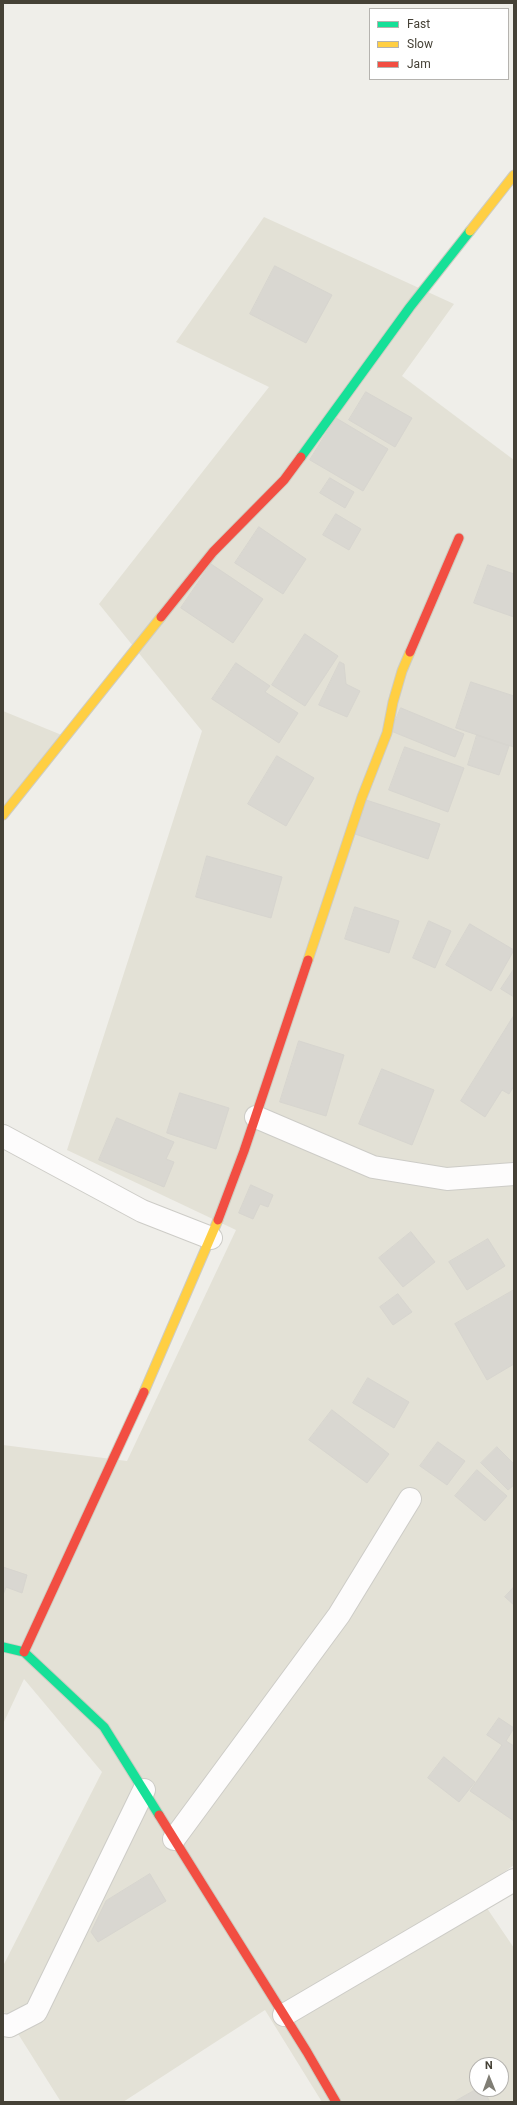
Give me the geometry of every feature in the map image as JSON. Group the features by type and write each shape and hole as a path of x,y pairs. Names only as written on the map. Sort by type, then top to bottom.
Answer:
{"street":[{"path":"3,815 213,552 284,480 410,307 514,175"},
{"path":"24,1652 156,1367 211,1238 256,1117 362,797 387,733 393,702 402,671 459,538"},
{"path":"256,1117 374,1167 447,1179 514,1174"},
{"path":"3,1136 142,1211 211,1238"},
{"path":"174,1839 339,1615 410,1500"},
{"path":"3,1647 24,1652 104,1727 284,2015 336,2102"},
{"path":"3,2025 9,2026 36,2012 144,1790"},
{"path":"284,2015 514,1880"}],"shaded area":[{"path":"264,217 454,304 402,376 514,460 514,1865 476,1892 514,1948 514,2102 322,2102 265,2010 123,2102 61,2102 3,2010 3,1966 102,1772 24,1679 3,1724 3,1445 127,1461 236,1230 67,1150 202,731 99,604 269,387 176,342"},
{"path":"3,711 69,738 3,819"}],"building":[{"path":"275,266 332,295 306,343 250,314"},
{"path":"366,392 412,418 395,447 349,420"},
{"path":"336,418 388,449 363,491 310,460"},
{"path":"330,478 354,492 345,508 320,493"},
{"path":"336,514 361,529 349,550 323,535"},
{"path":"259,527 306,559 283,594 235,563"},
{"path":"211,564 263,599 233,643 181,608"},
{"path":"488,565 514,574 514,617 474,603"},
{"path":"305,634 338,656 305,706 272,685"},
{"path":"340,662 344,664 346,684 360,691 347,717 319,705"},
{"path":"236,663 270,686 265,692 298,713 279,743 212,699"},
{"path":"471,682 514,696 514,747 456,728"},
{"path":"401,708 464,734 455,757 391,731"},
{"path":"477,735 509,746 499,775 468,765"},
{"path":"405,747 464,768 448,812 389,790"},
{"path":"277,756 314,778 286,826 248,804"},
{"path":"366,800 440,824 428,859 355,834"},
{"path":"207,856 282,877 271,918 196,897"},
{"path":"355,907 399,921 389,953 345,939"},
{"path":"429,921 451,931 435,968 413,958"},
{"path":"470,924 514,950 491,991 446,965"},
{"path":"514,969 514,997 501,989"},
{"path":"513,1017 514,1086 509,1094 502,1090 485,1117 461,1101"},
{"path":"299,1041 344,1055 326,1116 280,1102"},
{"path":"382,1069 434,1090 412,1145 359,1124"},
{"path":"180,1093 229,1108 216,1149 167,1133"},
{"path":"117,1118 174,1142 166,1159 174,1162 164,1187 99,1160"},
{"path":"251,1185 273,1195 268,1207 260,1204 253,1219 239,1213"},
{"path":"411,1232 435,1262 403,1287 379,1258"},
{"path":"488,1239 505,1266 467,1290 449,1262"},
{"path":"514,1290 514,1364 487,1380 455,1324"},
{"path":"398,1294 412,1312 393,1325 380,1307"},
{"path":"368,1378 409,1402 394,1428 353,1403"},
{"path":"332,1410 389,1454 367,1483 309,1440"},
{"path":"438,1442 465,1461 447,1485 420,1466"},
{"path":"497,1447 514,1464 514,1485 508,1490 481,1463"},
{"path":"477,1470 507,1496 485,1521 455,1496"},
{"path":"3,1567 27,1575 22,1593 6,1587 3,1595"},
{"path":"514,1587 514,1605 505,1597"},
{"path":"499,1718 514,1728 506,1741 514,1746 514,1821 470,1791 502,1745 487,1735"},
{"path":"444,1757 475,1782 459,1802 428,1778"},
{"path":"150,1874 166,1901 98,1942 91,1932 106,1901"},
{"path":"469,2094 469,2097 487,2097 490,2102 454,2102"}],"traffic: fast":[{"path":"301,457 410,307 470,231"},
{"path":"3,1647 24,1652 104,1727 159,1815"}],"traffic: slow":[{"path":"470,231 514,175"},
{"path":"3,815 161,617"},
{"path":"308,960 362,797 387,733 393,702 402,671 410,652"},
{"path":"144,1392 218,1220"}],"traffic: jam":[{"path":"161,617 213,552 284,480 301,457"},
{"path":"410,652 459,538"},
{"path":"218,1220 244,1151 308,960"},
{"path":"24,1652 144,1392"},
{"path":"159,1815 307,2052 336,2102"}]}
